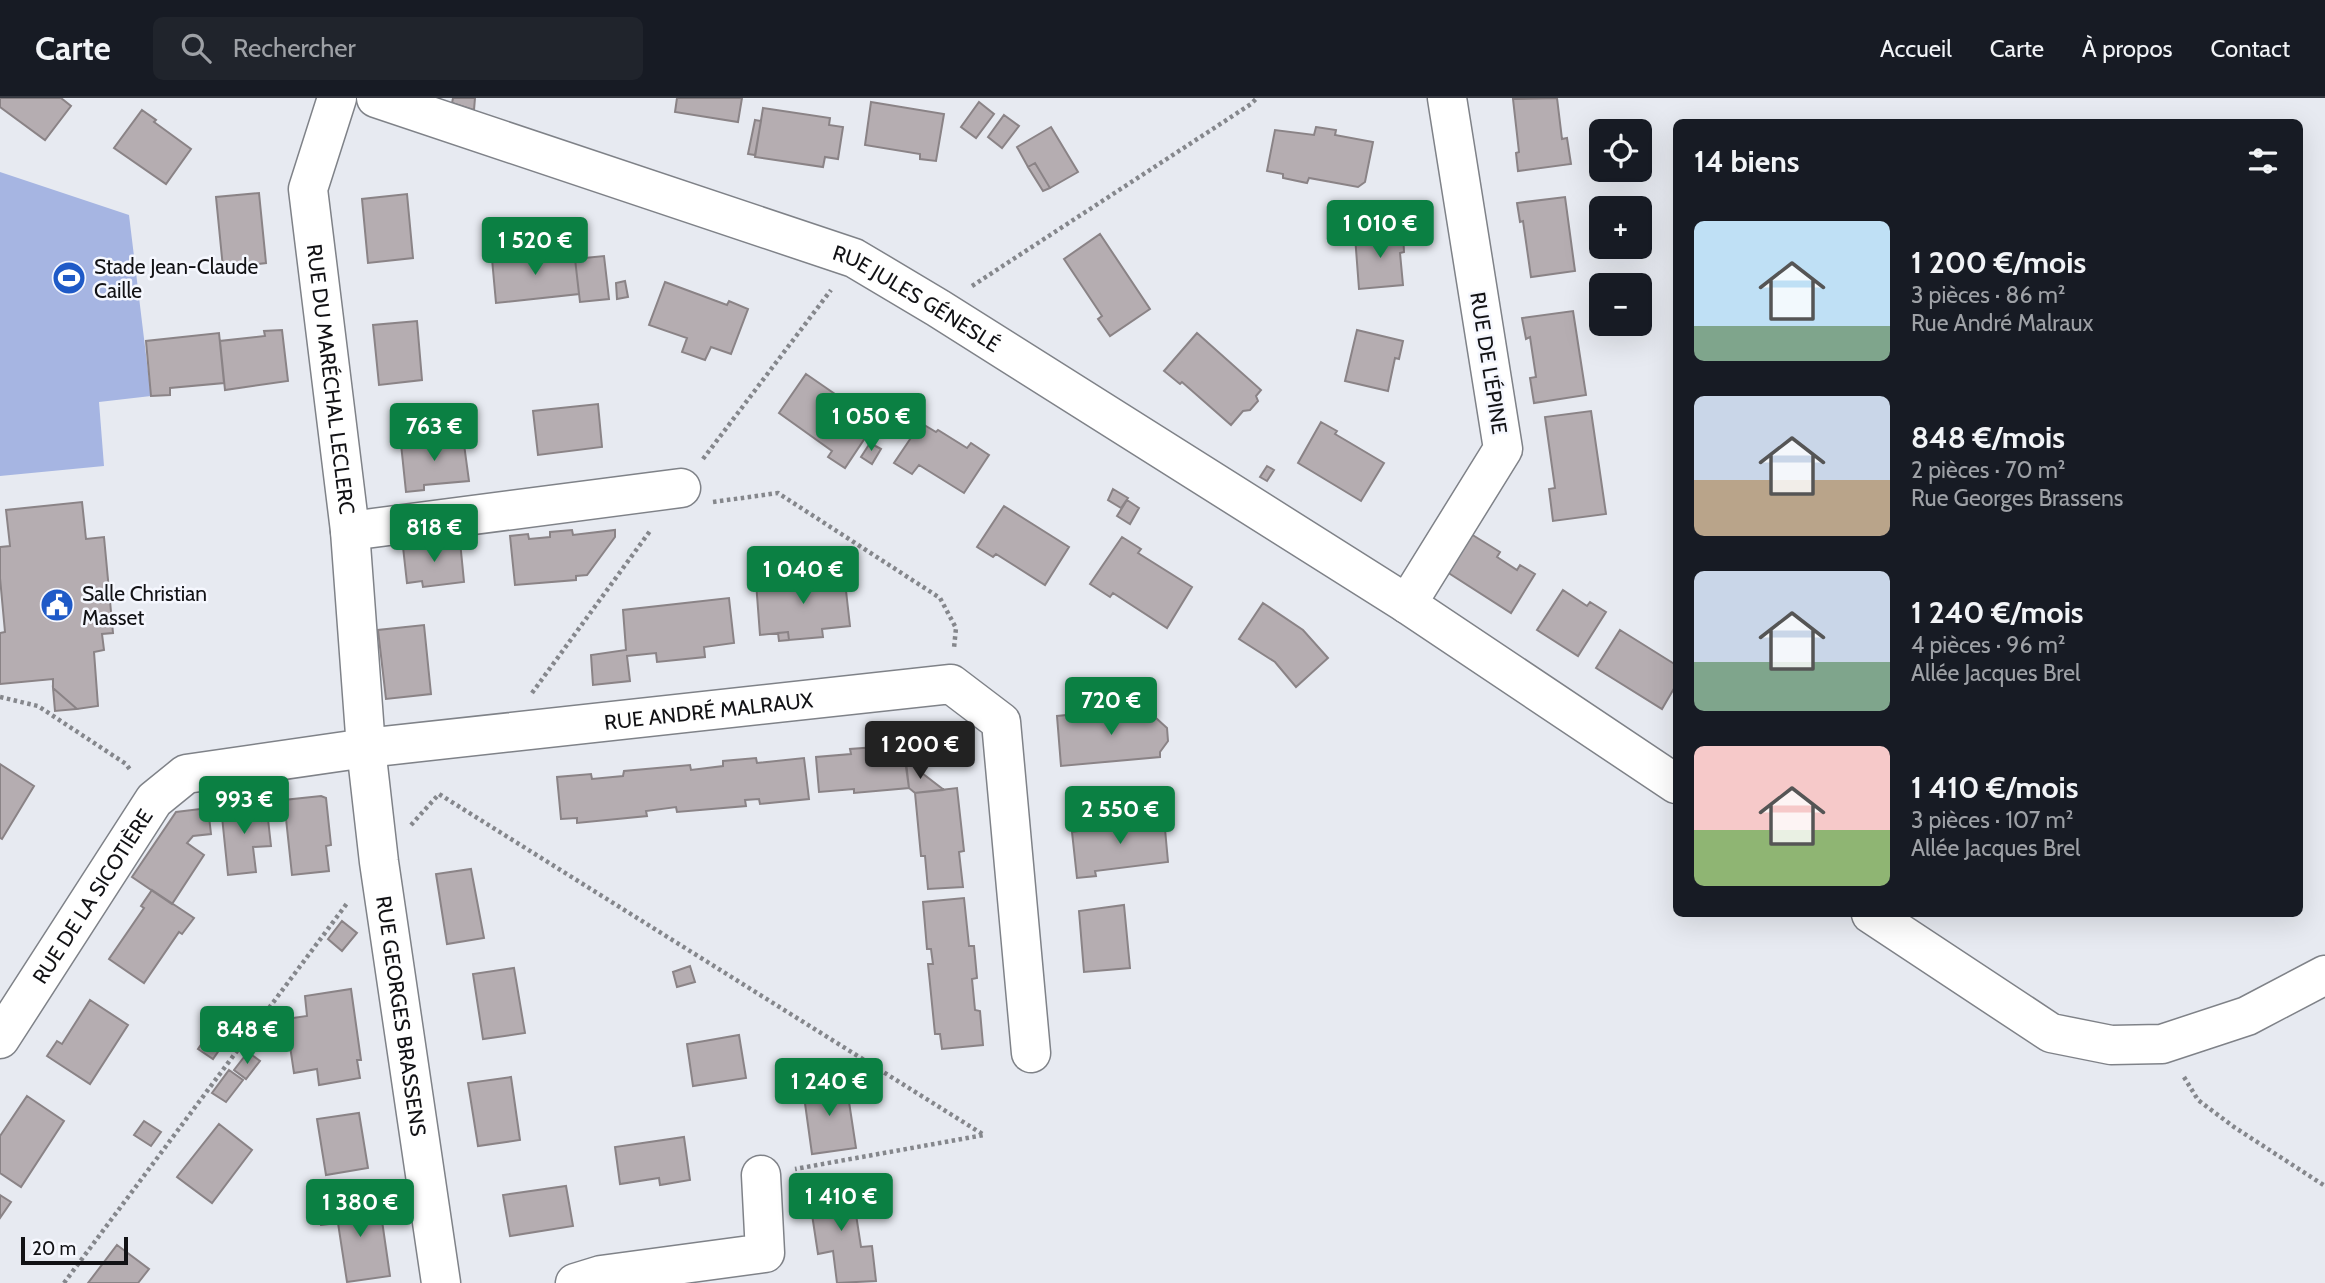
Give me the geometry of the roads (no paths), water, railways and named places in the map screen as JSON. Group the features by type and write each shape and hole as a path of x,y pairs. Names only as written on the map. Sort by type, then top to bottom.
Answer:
{"street":[{"name":"RUE DU MARÉCHAL LECLERC","path":"337,98 308,189 350,531 366,748"},
{"name":"RUE JULES GÉNESLÉ","path":"376,98 854,258 938,308 1407,604 1673,782"},
{"name":"RUE DE L'ÉPINE","path":"1407,604 1503,449 1447,98"},
{"path":"350,531 692,496"},
{"name":"RUE ANDRÉ MALRAUX","path":"366,748 951,684 1001,722 1031,1053"},
{"name":"RUE DE LA SICOTIÈRE","path":"0,1039 154,800 186,774 366,748"},
{"name":"RUE GEORGES BRASSENS","path":"366,748 379,862 441,1283"},
{"path":"1876,917 2051,1033 2111,1045 2162,1044 2247,1016 2325,975"},
{"path":"575,1283 601,1275 765,1253 761,1175"}],"place":[{"name":"Stade Jean-Claude Caille","path":"69,278"},
{"name":"Salle Christian Masset","path":"57,605"}]}
